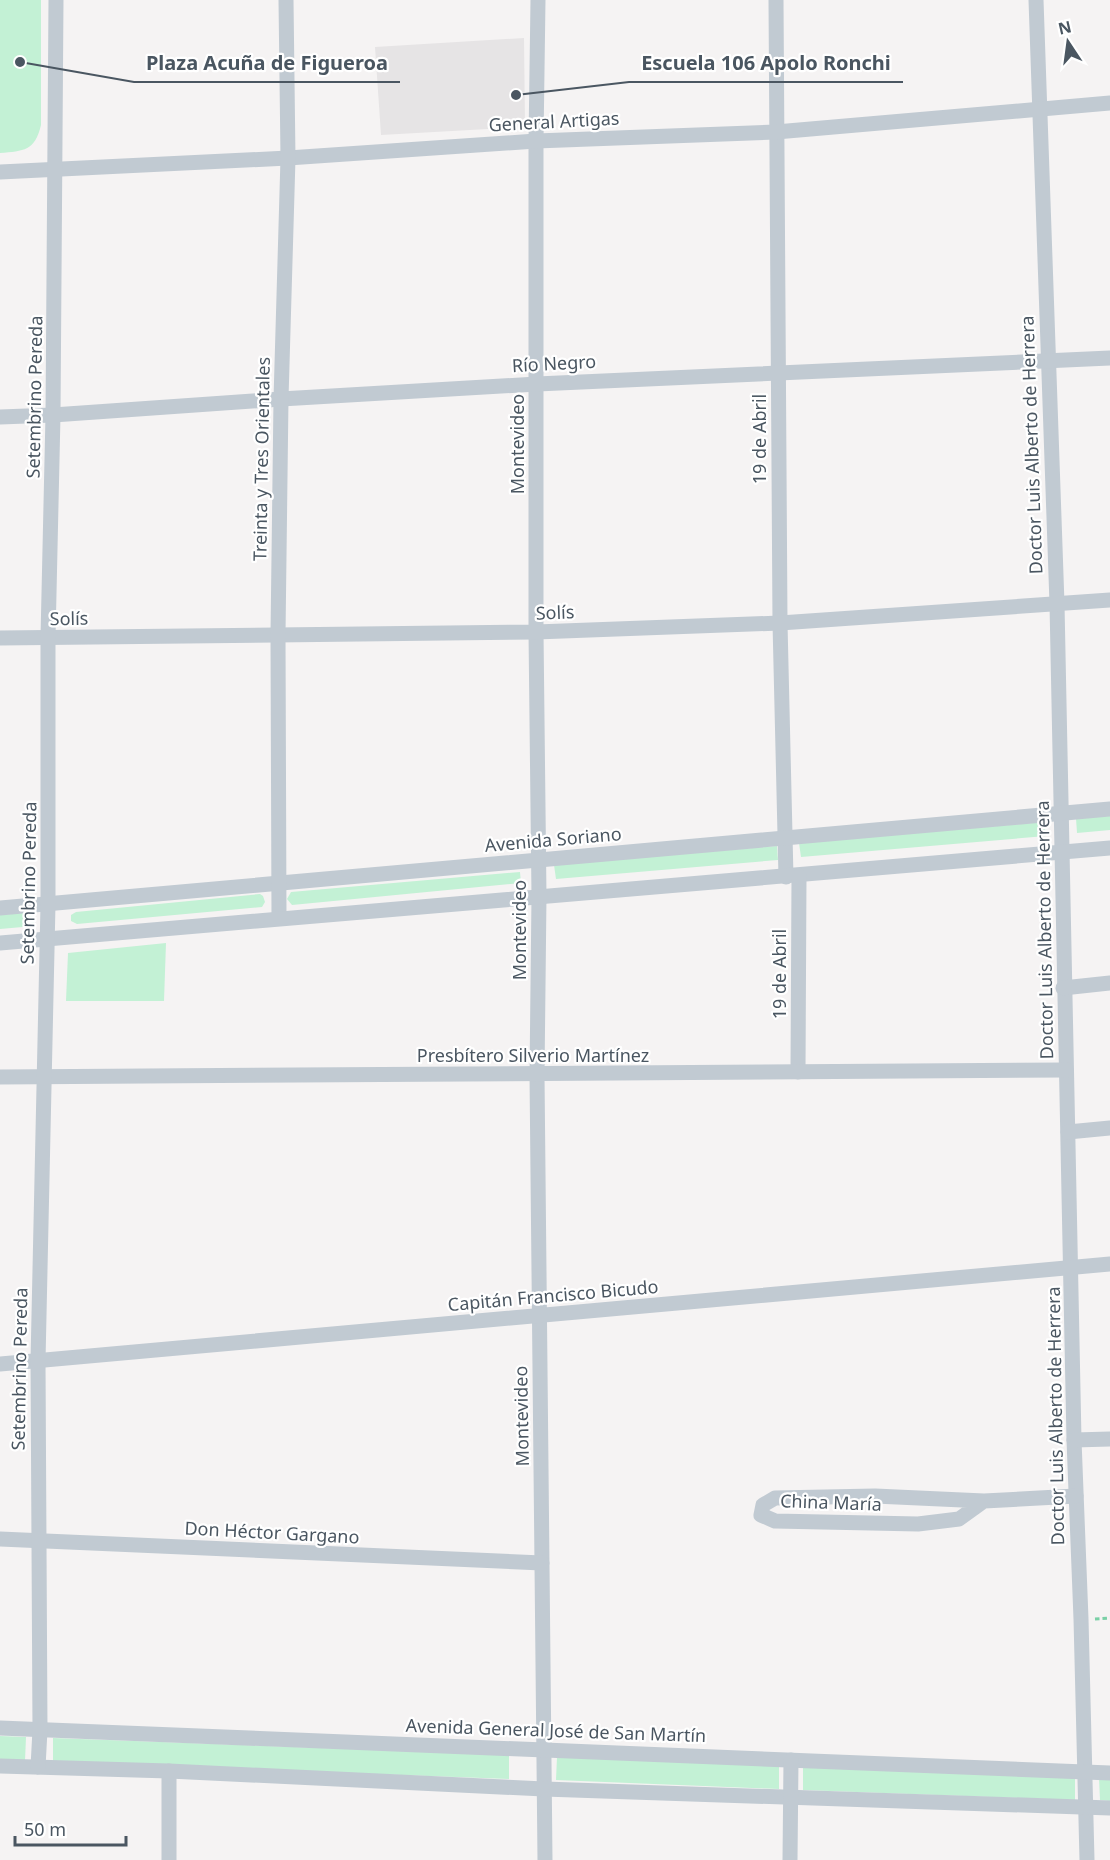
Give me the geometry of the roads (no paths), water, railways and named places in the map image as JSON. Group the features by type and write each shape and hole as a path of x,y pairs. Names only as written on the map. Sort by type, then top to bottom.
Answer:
{"street":[{"name":"Setembrino Pereda","path":"38,1767 40,1730 38,1361 48,904 48,638 53,415 56,0"},
{"name":"Treinta y Tres Orientales","path":"279,918 278,635 281,399 288,158 286,0"},
{"name":"Montevideo","path":"538,0 536,141 536,632 539,860 537,1074 545,1860"},
{"name":"19 de Abril","path":"776,0 780,623 785,838 793,877 798,1072"},
{"name":"Doctor Luis Alberto de Herrera","path":"1036,0 1057,604 1074,1440 1087,1860"},
{"name":"General Artigas","path":"0,172 288,158 536,141 776,132 1110,104"},
{"name":"Río Negro","path":"0,417 537,384 1110,358"},
{"name":"Solís","path":"0,638 536,632 780,623 1110,600"},
{"name":"Avenida Soriano","path":"0,908 1110,808"},
{"path":"0,943 539,896 793,877 1110,848"},
{"path":"1064,988 1110,983"},
{"name":"Presbítero Silverio Martínez","path":"0,1077 1066,1070"},
{"path":"1068,1132 1110,1128"},
{"name":"Capitán Francisco Bicudo","path":"0,1364 1110,1264"},
{"path":"1074,1440 1110,1439"},
{"name":"China María","path":"984,1501 959,1519 918,1524 775,1521 761,1515 763,1505 775,1498 875,1496 984,1501 1076,1496"},
{"name":"Don Héctor Gargano","path":"0,1539 542,1563"},
{"name":"Avenida General José de San Martín","path":"0,1728 1110,1773"},
{"path":"790,1760 790,1860"},
{"path":"0,1766 544,1789 1110,1808"},
{"path":"168,1860 169,1772"}],"place":[{"name":"Plaza Acuña de Figueroa","path":"20,62"},
{"name":"Escuela 106 Apolo Ronchi","path":"516,95"}]}
